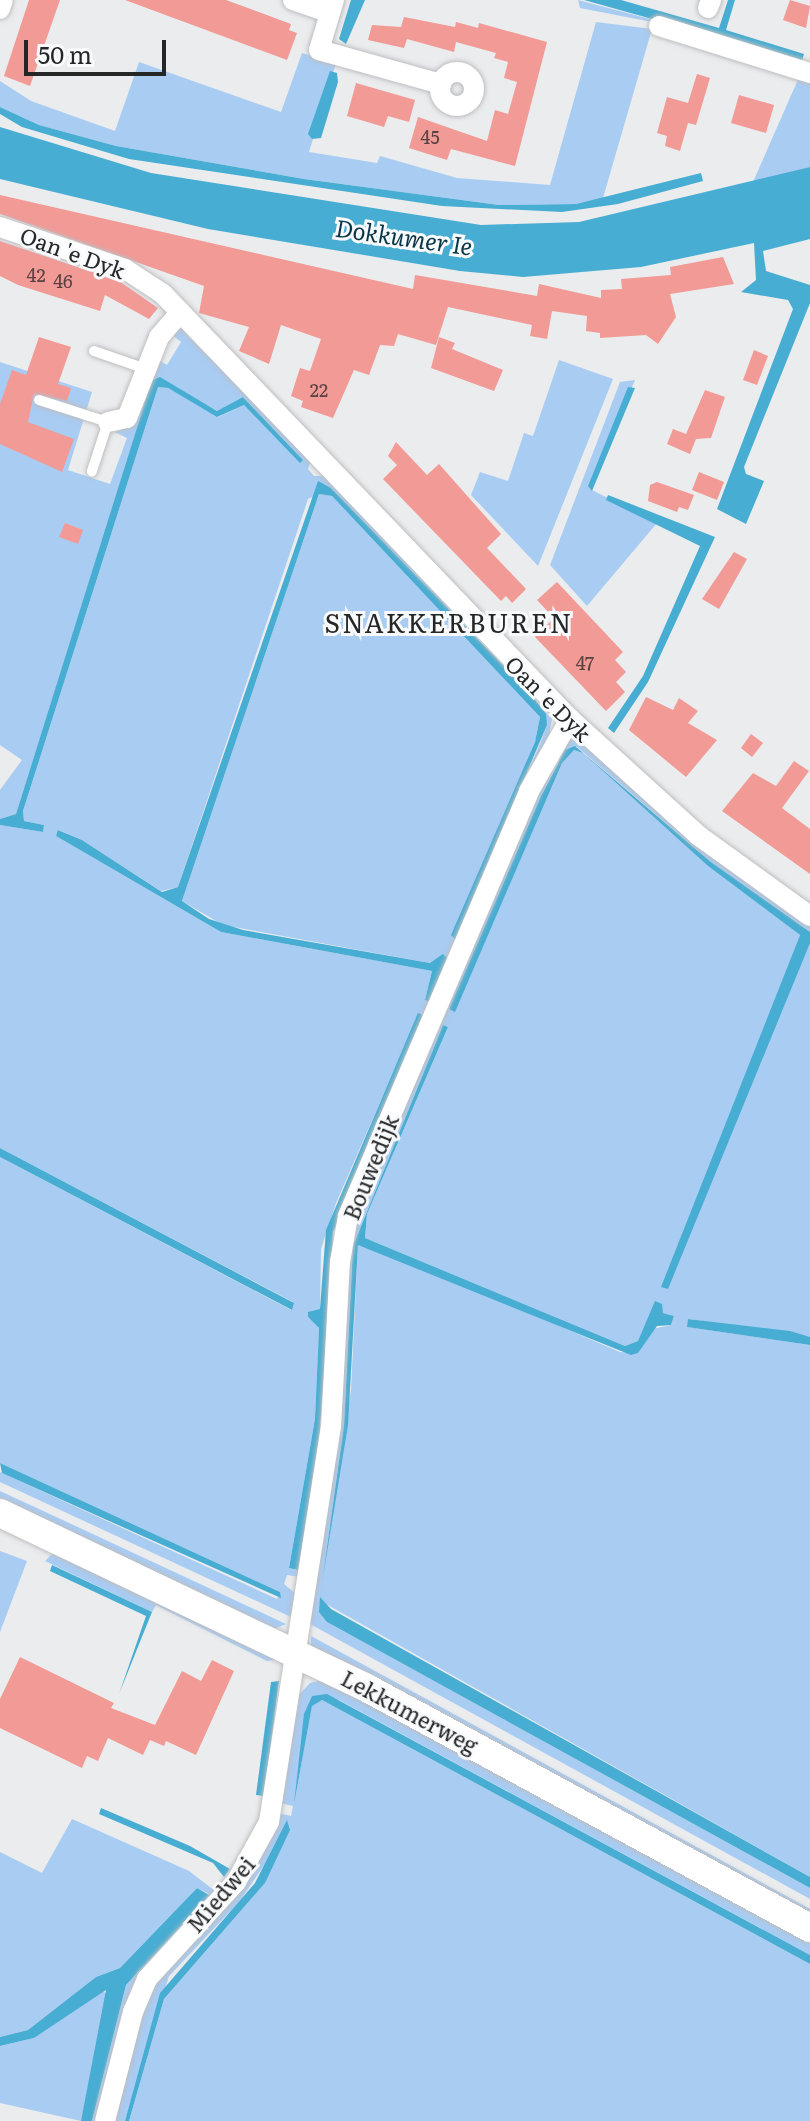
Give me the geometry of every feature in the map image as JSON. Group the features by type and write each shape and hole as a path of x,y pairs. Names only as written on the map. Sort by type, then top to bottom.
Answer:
{"main road":[{"name":"Lekkumerweg","path":"0,1513 295,1651 810,1928"}],"street":[{"path":"0,9 3,0"},
{"path":"293,0 332,7 319,50 441,84"},
{"path":"659,26 810,73"},
{"name":"Oan 'e Dyk","path":"0,227 125,269 181,312 570,719 691,829 810,916"},
{"path":"108,422 127,418 159,337 181,312"},
{"name":"Bouwedijk","path":"295,1651 331,1427 340,1262 348,1216 529,791 570,719"},
{"name":"Miedwei","path":"105,2121 133,2012 147,1979 236,1882 262,1842 278,1792 295,1651"}],"lane":[{"path":"94,351 146,369"},
{"path":"39,400 108,422 92,471"}],"shaded area":[{"path":"578,0 802,59 808,65 683,28 580,8"},
{"path":"596,22 652,29 603,198 576,204 499,205 304,179 116,146 39,125 0,107 0,81 31,101 115,131 139,62 281,112 302,53 336,63 309,152 377,163 380,156 457,178 550,185"},
{"path":"800,75 810,79 810,167 753,182"},
{"path":"180,328 311,460 308,469 314,476 326,476 510,674 331,488 308,499 178,887 161,891 82,840 59,830 56,836 221,932 432,971 425,1000 430,1002 440,961 430,963 223,925 182,901 319,494 332,496 540,717 535,742 456,939 547,725 541,707 552,719 549,735 342,1217 300,1577 287,1575 284,1584 296,1594 291,1617 0,1482 0,1472 277,1599 280,1592 0,1463 0,1157 291,1310 293,1302 0,1148 0,825 43,832 44,825 24,821 23,811 158,387 168,388 218,417 244,405 303,460 243,397 218,411 154,378 16,814 0,819 0,790 22,760 0,745 0,362 92,392 68,470 110,484 127,438 115,432 126,428 155,358 167,365 181,342 171,334","holes":["419,1013 329,1250 327,1319 297,1570 289,1568 315,1419 319,1328 308,1317 320,1309 321,1249 336,1203"]},
{"path":"559,360 613,379 538,566 471,495 480,472 508,481 524,433 533,436"},
{"path":"635,380 590,489 657,523 587,606 550,565 620,382"},
{"path":"569,740 584,741 810,924 810,932 711,862 576,746 558,761 541,796 449,1009 455,1011 562,763 574,750 583,753 708,866 800,935 736,1100 810,943 810,1337 689,1319 688,1327 810,1345 810,1877 326,1604 327,1622 810,1888 810,1899 310,1624 355,1218 551,757","holes":["443,1025 448,1027 367,1214 365,1238 625,1346 638,1341 661,1306 663,1313 674,1316 671,1325 652,1329 638,1353 620,1352 405,1260 358,1245 351,1390 322,1583 344,1425 353,1246"]},
{"path":"0,1491 286,1624 272,1630 0,1503"},
{"path":"0,1551 27,1561 0,1632"},
{"path":"55,1551 280,1659 267,1661 156,1605 152,1612 45,1561"},
{"path":"311,1636 810,1909 810,1919 311,1646"},
{"path":"326,1679 810,1939 810,1955 339,1700 312,1696 294,1804 312,1705 322,1700 810,1964 810,2121 129,2121 164,1999 265,1883 275,1849 239,1902 169,1976 125,2121 110,2121 142,2002 278,1813 291,1816 293,1806 280,1803 297,1697 310,1683"},
{"path":"72,1819 189,1871 215,1891 157,1958 100,2121 92,2121 126,1985 209,1894 197,1888 120,1968 96,1977 28,2030 0,2037 0,1852 42,1873"},
{"path":"101,1990 109,1995 81,2121 0,2103 0,2046 34,2038"}],"water":[{"path":"351,0 365,0 346,44 339,39"},
{"path":"584,0 621,0 719,28 728,0 735,0 726,30 804,54 802,61"},
{"path":"330,71 337,73 338,82 321,138 312,139 308,134"},
{"path":"0,107 39,125 116,146 304,179 499,205 576,204 701,173 703,181 618,204 562,212 442,206 129,159 22,127 0,114"},
{"name":"Dokkumer Ie","path":"0,127 151,173 481,225 579,222 810,167 810,239 763,251 766,271 810,285 810,303 744,467 746,474 764,481 746,524 717,509 793,309 788,300 741,292 756,280 754,243 641,267 523,277 460,271 208,229 0,179"},
{"path":"160,377 217,411 243,397 303,460 300,463 244,405 217,417 168,388 158,387 23,811 24,821 44,825 43,832 0,825 0,819 16,814 152,380"},
{"path":"628,387 635,388 592,491 588,486"},
{"path":"318,481 331,488 527,690 546,714 547,725 456,940 451,935 535,742 540,717 332,496 319,494 182,901 209,919 243,930 430,963 443,954 447,958 430,1002 425,1000 432,971 221,932 56,836 58,830 82,840 162,892 178,887"},
{"path":"608,495 715,537 648,682 614,733 608,728 643,676 700,546 606,500"},
{"path":"575,746 711,862 810,932 810,943 668,1289 661,1287 800,935 708,866 583,753 574,750 562,763 455,1012 449,1009 541,796 565,750"},
{"path":"418,1013 424,1016 333,1232 319,1445 298,1570 289,1568 315,1419 319,1328 308,1317 308,1312 320,1309 326,1230"},
{"path":"443,1025 448,1027 367,1214 365,1238 625,1346 638,1341 655,1301 662,1304 663,1313 674,1316 671,1325 657,1326 638,1353 631,1355 358,1245 348,1425 322,1583 344,1425 353,1246"},
{"path":"0,1148 294,1303 292,1310 0,1157"},
{"path":"688,1319 790,1331 810,1337 810,1345 687,1327"},
{"path":"0,1463 280,1592 281,1598 2,1473"},
{"path":"52,1565 152,1612 119,1694 146,1616 50,1571"},
{"path":"320,1597 331,1609 810,1877 810,1888 327,1622 319,1612"},
{"path":"279,1681 264,1796 256,1795 271,1682"},
{"path":"327,1694 810,1955 810,1964 322,1700 312,1706 294,1804 304,1714 312,1696"},
{"path":"101,1808 190,1846 230,1869 224,1877 213,1863 99,1814"},
{"path":"287,1820 290,1830 265,1883 164,1999 129,2121 125,2121 160,1993 255,1883"},
{"path":"197,1888 209,1895 126,1985 92,2121 81,2121 106,1990 34,2038 0,2046 0,2037 28,2030 96,1977 120,1968"}],"building":[{"path":"29,0 60,0 30,86 4,76"},
{"path":"125,0 226,0 291,24 289,30 297,33 287,60"},
{"path":"790,0 810,6 806,28 783,20"},
{"path":"404,17 455,27 456,22 478,28 479,23 547,42 515,166 451,149 447,160 409,148 418,117 487,141 495,110 508,114 517,82 504,78 508,62 494,58 496,53 456,42 454,52 407,39 404,48 368,40 372,25 401,27"},
{"path":"697,74 710,78 696,125 688,123 680,151 665,146 667,136 657,133 667,97 688,103"},
{"path":"356,83 415,100 409,122 388,116 384,127 347,116"},
{"path":"739,95 774,105 766,133 731,123"},
{"path":"0,195 413,289 415,275 537,296 539,284 601,298 601,290 622,289 621,279 671,275 670,267 723,257 734,284 670,294 676,317 658,344 646,335 600,338 600,333 586,331 587,316 552,311 547,339 530,336 532,325 448,307 436,345 398,334 394,346 380,345 369,375 354,370 333,418 301,407 303,401 291,396 300,368 310,371 321,339 281,325 269,364 239,351 249,327 199,313 204,286 0,214"},
{"path":"0,241 119,281 158,308 149,319 105,295 100,311 18,285 0,276"},
{"path":"39,337 71,347 58,384 71,388 67,401 34,394 28,422 74,439 62,472 0,444 0,404 12,370 26,375"},
{"path":"439,337 455,343 452,349 503,370 494,391 431,368"},
{"path":"754,350 768,356 757,385 743,380"},
{"path":"705,390 725,397 711,438 696,439 690,454 667,444 673,429 686,434"},
{"path":"396,442 427,475 439,464 501,534 487,548 526,589 512,603 506,596 501,601 383,479 397,465 388,456"},
{"path":"699,472 724,482 717,500 692,490"},
{"path":"657,482 694,495 688,510 679,507 677,512 648,501 650,485"},
{"path":"65,523 83,530 78,544 59,537"},
{"path":"734,552 747,559 719,609 702,599"},
{"path":"557,582 623,652 615,660 626,672 616,682 625,692 606,711 535,637 554,618 537,600"},
{"path":"646,697 673,710 679,698 698,711 688,723 717,740 686,777 629,730"},
{"path":"751,734 763,743 752,757 741,748"},
{"path":"794,761 809,771 782,808 810,829 810,874 722,811 753,773 776,786"},
{"path":"20,1657 114,1703 111,1708 155,1725 182,1671 201,1681 212,1660 234,1671 196,1755 166,1741 164,1746 150,1740 143,1755 108,1738 98,1761 87,1756 82,1768 0,1728 0,1699"}],"district":[{"name":"SNAKKERBUREN","path":"449,622"}]}
